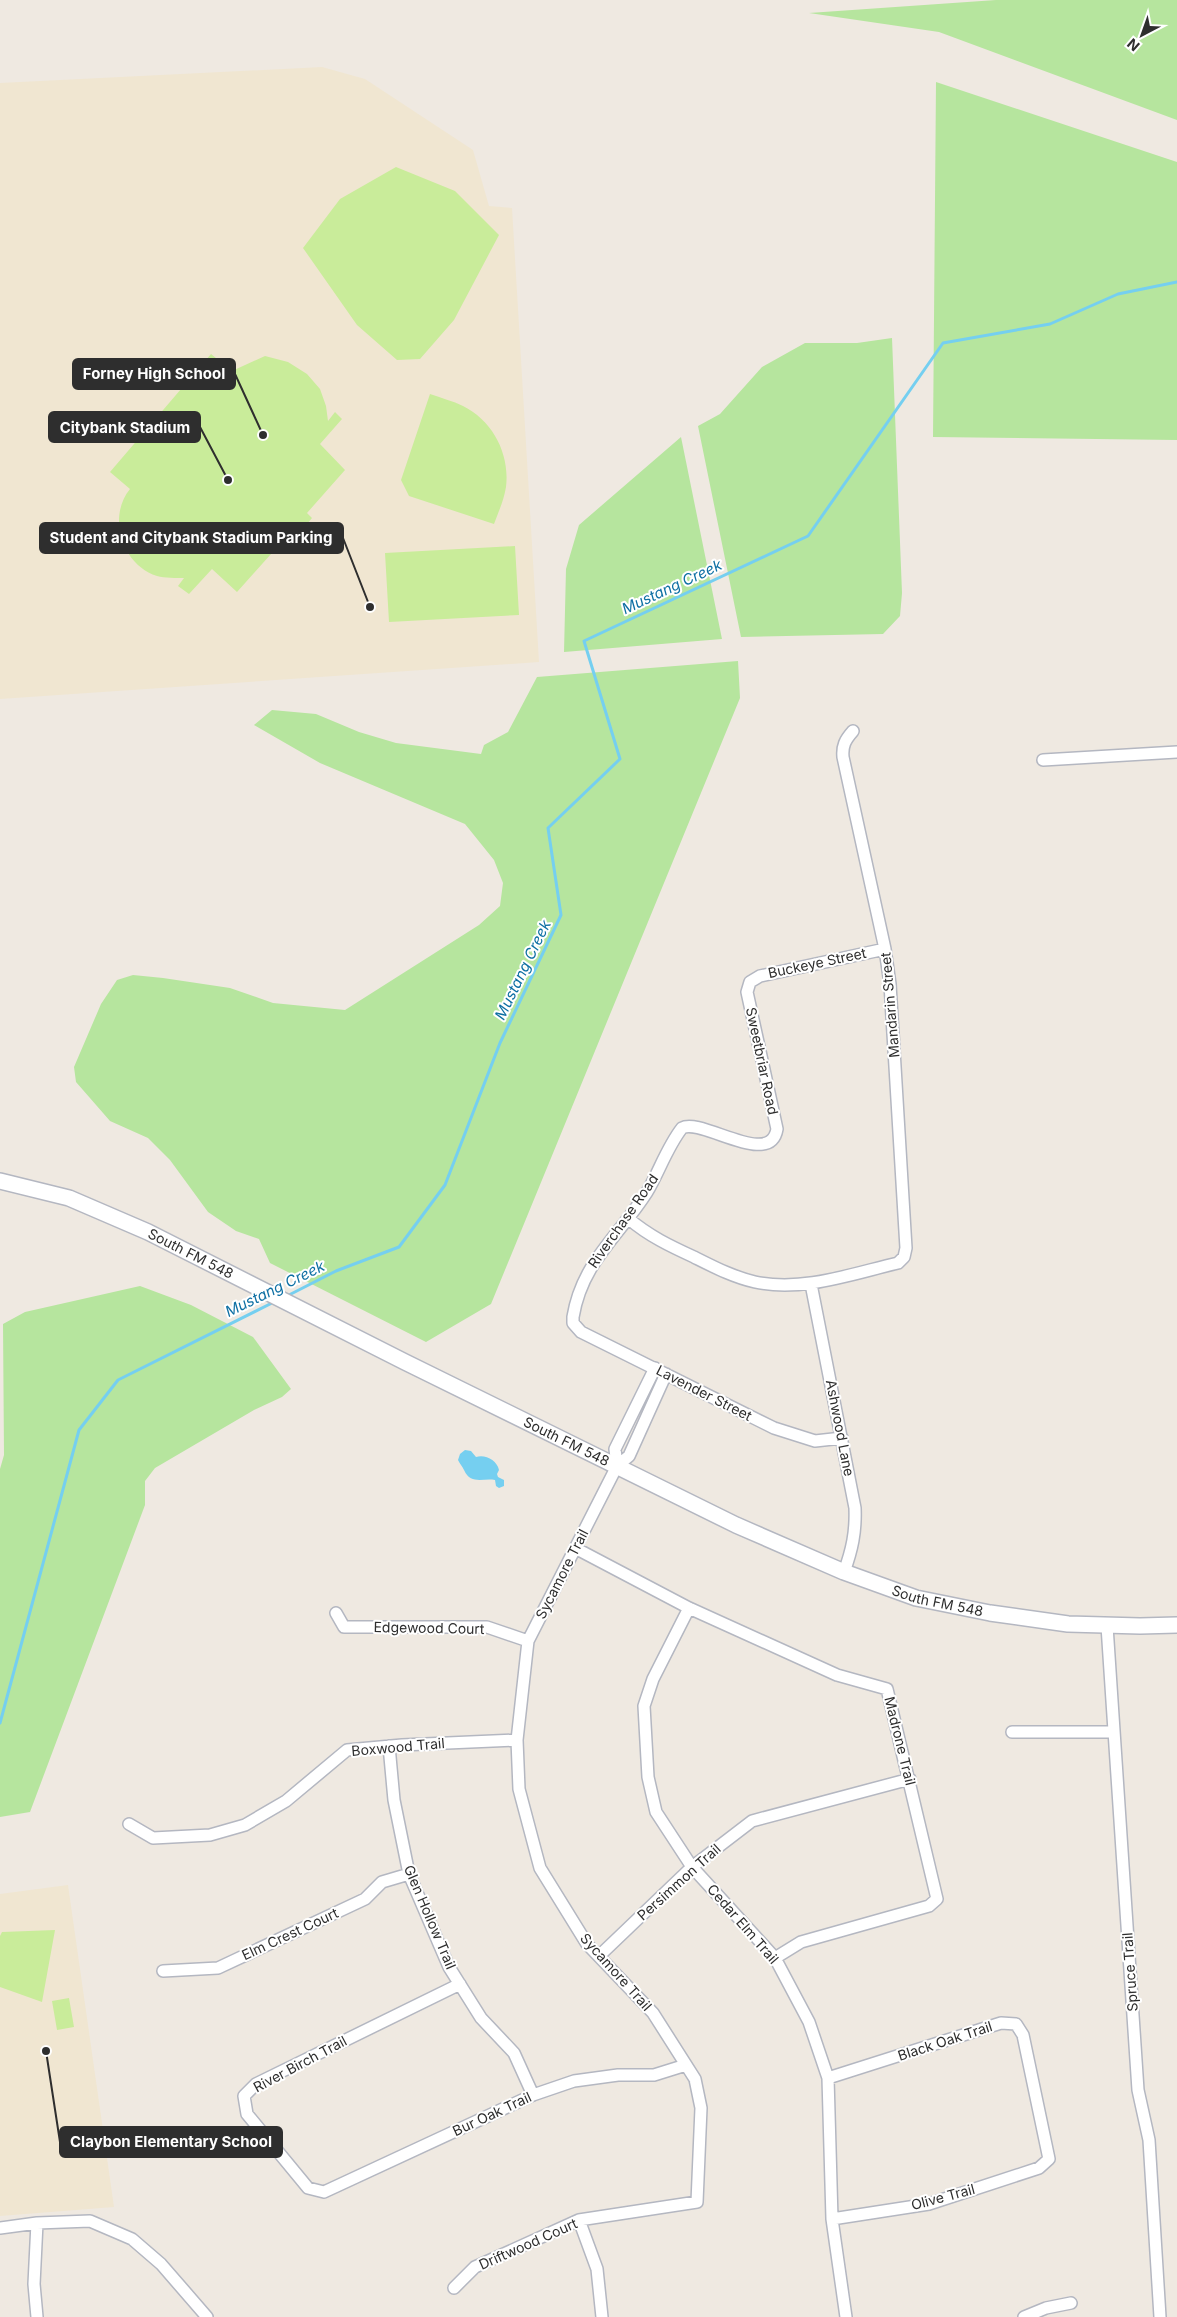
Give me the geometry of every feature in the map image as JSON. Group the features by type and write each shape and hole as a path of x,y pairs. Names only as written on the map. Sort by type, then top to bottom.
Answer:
{"main road":[{"name":"South FM 548","path":"0,1174 40,1184 48,1191"},
{"name":"South FM 548","path":"0,1181 35,1190 48,1191 118,1218 736,1525 844,1572 916,1598 953,1606 1068,1624 1107,1626 1177,1624"}],"street":[{"name":"Mandarin Street","path":"811,1284 898,1263 904,1257 906,1248 892,1003 885,948 843,757 846,739 853,731"},
{"path":"1043,760 1177,752"},
{"name":"Buckeye Street","path":"750,982 760,976 885,948"},
{"name":"Sweetbriar Road","path":"687,1125 738,1141 763,1144 773,1139 777,1129 747,992 750,982"},
{"name":"Riverchase Road","path":"573,1323 574,1308 593,1262 628,1219 654,1180 677,1134 687,1125"},
{"path":"628,1219 653,1238 739,1277 773,1284 811,1284"},
{"name":"Ashwood Lane","path":"811,1284 855,1508 856,1528 853,1548 844,1572"},
{"name":"Lavender Street","path":"573,1323 581,1332 788,1434 815,1440 842,1438"},
{"name":"Sycamore Trail","path":"617,1466 615,1449 655,1368"},
{"name":"Sycamore Trail","path":"666,1374 628,1456 617,1466 528,1641 517,1740 520,1789 540,1868 587,1944 653,2014 695,2079 701,2108 697,2202"},
{"name":"Madrone Trail","path":"575,1548 689,1608 837,1674 887,1690 910,1779 937,1899 929,1906 801,1942 775,1958"},
{"name":"Cedar Elm Trail","path":"689,1608 653,1679 644,1706 648,1776 656,1812 692,1867 775,1958 809,2022 828,2078 832,2219 846,2317"},
{"name":"Edgewood Court","path":"336,1613 344,1627 487,1627 528,1641"},
{"name":"Spruce Trail","path":"1107,1626 1138,2090 1148,2130 1160,2317"},
{"path":"1012,1732 1114,1732"},
{"name":"Boxwood Trail","path":"129,1824 153,1838 210,1835 244,1825 286,1801 347,1750 389,1746 517,1740"},
{"name":"Glen Hollow Trail","path":"389,1746 394,1800 409,1874 449,1967 481,2018 514,2053 533,2095"},
{"name":"Persimmon Trail","path":"599,1956 692,1867 752,1821 910,1779"},
{"name":"Elm Crest Court","path":"163,1971 218,1968 366,1899 382,1882 409,1874"},
{"name":"River Birch Trail","path":"308,2188 247,2114 244,2096 256,2084 460,1984"},
{"name":"Black Oak Trail","path":"828,2078 1001,2023 1016,2024 1023,2035 1049,2159"},
{"name":"Bur Oak Trail","path":"308,2188 324,2192 533,2095 574,2081 618,2075 654,2074 686,2065"},
{"name":"Olive Trail","path":"832,2219 929,2204 1039,2168 1049,2159"},
{"name":"Driftwood Court","path":"454,2288 475,2266 579,2220 697,2202"},
{"path":"579,2220 597,2268 602,2317"},
{"path":"0,2228 37,2223 90,2221 132,2239 161,2264 207,2317"},
{"path":"37,2223 34,2284 37,2317"},
{"path":"1024,2317 1046,2308 1072,2303"}],"shaded area":[{"path":"322,67 365,79 473,150 489,206 512,208 539,662 0,699 0,83"},
{"path":"68,1885 114,2207 0,2216 0,1894"}],"green space":[{"path":"996,0 1177,0 1177,120 939,32 809,13"},
{"path":"936,82 1177,162 1177,440 933,437"},
{"path":"396,167 455,191 499,235 454,320 420,359 397,360 357,325 303,248 340,199"},
{"path":"892,338 902,593 900,616 883,634 741,637 698,426 720,414 762,367 805,343 857,343"},
{"path":"211,354 232,371 265,356 288,362 307,374 320,389 326,406 328,421 335,412 342,419 320,444 345,470 307,513 312,518 307,524 313,529 296,548 291,544 287,549 280,544 237,592 212,569 189,594 178,586 184,578 157,576 135,562 127,551 119,526 123,500 130,489 110,472"},
{"path":"430,394 459,404 474,412 483,420 497,440 502,451 507,475 504,497 494,524 409,496 401,480"},
{"path":"681,437 722,639 564,652 566,569 579,525"},
{"path":"515,546 519,615 389,622 385,553"},
{"path":"738,661 740,698 491,1304 426,1342 270,1263 259,1239 236,1231 208,1212 170,1160 148,1138 110,1121 76,1082 74,1067 101,1004 117,980 133,975 163,978 230,988 273,1003 345,1010 479,925 500,906 503,883 494,860 465,824 320,763 254,725 272,710 316,714 359,732 396,743 481,754 484,745 508,732 537,677"},
{"path":"140,1286 191,1305 253,1337 291,1389 282,1397 254,1410 155,1468 145,1481 145,1505 30,1812 0,1817 0,1469 4,1455 3,1324 25,1312"},
{"path":"55,1930 42,2002 0,1987 0,1936 2,1932"},
{"path":"69,1998 74,2027 57,2030 52,2001"}],"water":[{"path":"465,1450 471,1451 476,1457 483,1456 496,1463 499,1470 498,1477 504,1480 504,1486 499,1488 496,1486 495,1480 470,1478 458,1460 460,1454"}],"waterway":[{"name":"Mustang Creek","path":"287,1296 336,1271 399,1247 445,1185 500,1043 561,915 548,828 620,759 584,641 808,536 943,343 1050,324 1118,294 1177,282"},
{"name":"Mustang Creek","path":"0,1723 79,1430 118,1380 274,1302"}],"place":[{"name":"Forney High School","path":"263,435"},
{"name":"Citybank Stadium","path":"228,480"},
{"name":"Student and Citybank Stadium Parking","path":"370,607"},
{"name":"Claybon Elementary School","path":"46,2051"}]}
